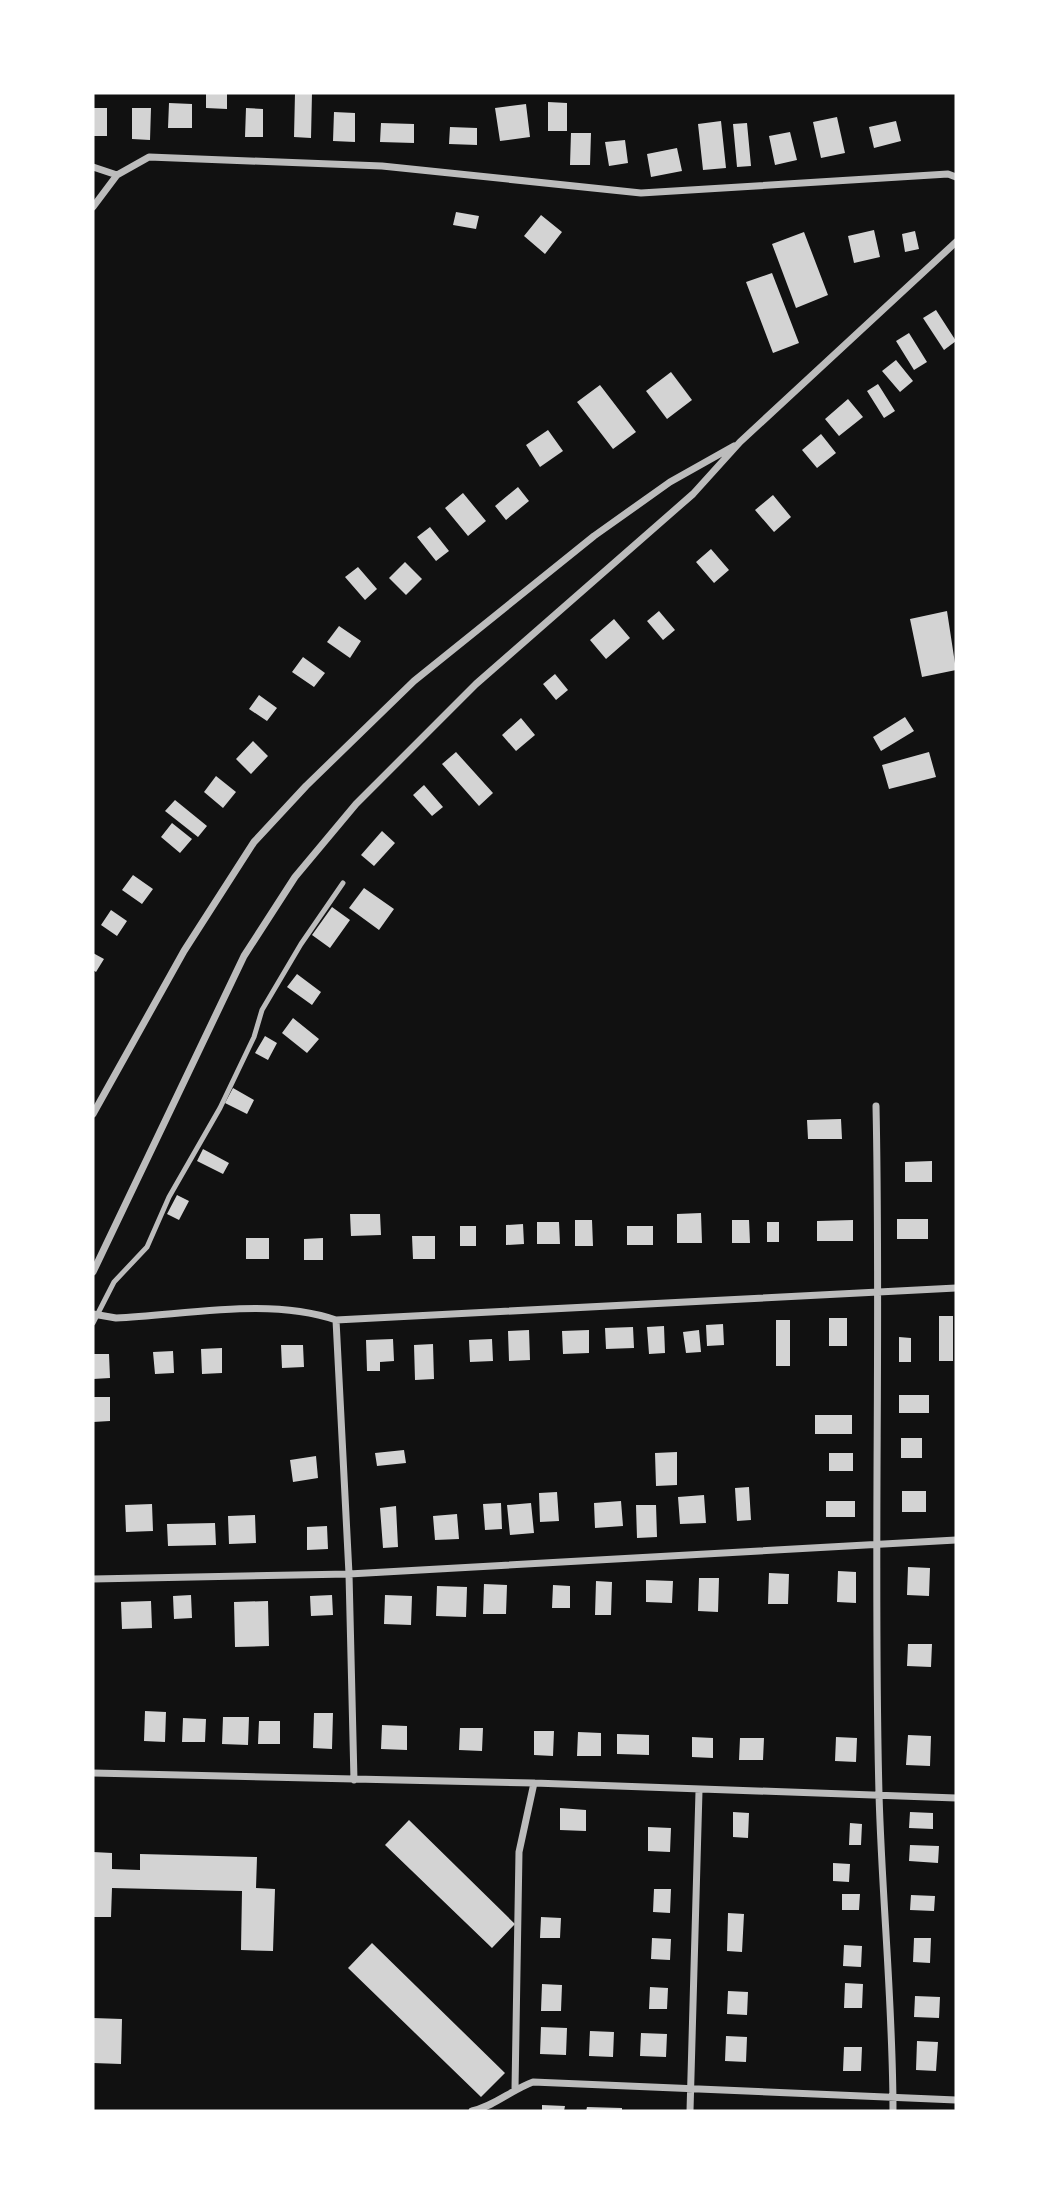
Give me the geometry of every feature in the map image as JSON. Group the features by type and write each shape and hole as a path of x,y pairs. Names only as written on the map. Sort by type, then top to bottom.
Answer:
{"street":[{"path":"93,206 117,175 149,157 382,166 641,193 948,174 956,177"},
{"path":"93,167 117,175"},
{"path":"93,1272 244,956 295,877 356,804 476,684 693,494 740,442 956,242"},
{"path":"93,1114 184,951 254,842 306,786 414,681 594,536 670,482 740,442"},
{"path":"876,1106 880,1294 877,1545 879,1794 893,2111"},
{"path":"94,1317 267,1309 310,1311 336,1320 956,1288"},
{"path":"336,1320 349,1574 354,1780"},
{"path":"93,1578 349,1574 956,1541"},
{"path":"93,1773 534,1783 956,1798"},
{"path":"515,2089 519,1852 534,1783"},
{"path":"690,2111 699,1790"},
{"path":"472,2111 496,2107 515,2089 533,2082 956,2100"}],"lane":[{"path":"94,1317 114,1282 147,1247 169,1197 248,1049 262,1010 301,944 343,883"}],"building":[{"path":"206,93 227,93 227,109 206,108"},
{"path":"295,93 312,93 311,138 294,137"},
{"path":"548,102 567,103 567,131 548,131"},
{"path":"169,103 192,104 192,128 168,128"},
{"path":"526,104 530,137 500,141 495,108"},
{"path":"93,108 107,108 107,136 93,136"},
{"path":"132,108 151,108 150,140 132,139"},
{"path":"246,108 263,109 263,137 245,137"},
{"path":"334,112 355,113 355,142 333,141"},
{"path":"837,117 845,153 821,158 813,122"},
{"path":"721,121 726,168 703,170 698,124"},
{"path":"896,121 901,141 874,148 869,127"},
{"path":"381,123 414,124 414,143 380,142"},
{"path":"747,123 751,166 737,167 733,124"},
{"path":"450,127 477,128 477,145 449,144"},
{"path":"790,132 797,160 775,165 769,136"},
{"path":"571,133 591,133 590,165 570,165"},
{"path":"625,140 628,163 609,166 605,142"},
{"path":"677,148 682,171 651,177 647,154"},
{"path":"456,212 479,216 476,229 453,225"},
{"path":"541,215 562,232 545,254 524,236"},
{"path":"874,230 880,257 854,263 848,236"},
{"path":"915,231 919,249 905,252 902,234"},
{"path":"804,232 828,295 796,308 772,244"},
{"path":"772,273 799,343 773,353 746,282"},
{"path":"936,310 956,341 944,350 923,318"},
{"path":"909,333 927,362 914,370 896,341"},
{"path":"896,360 913,381 900,392 882,371"},
{"path":"671,372 692,400 667,419 646,391"},
{"path":"878,384 895,411 884,418 867,391"},
{"path":"600,385 636,432 613,449 577,402"},
{"path":"848,399 863,417 839,436 825,419"},
{"path":"548,430 563,451 540,467 526,445"},
{"path":"821,434 836,453 817,468 802,450"},
{"path":"518,487 529,501 506,520 495,506"},
{"path":"463,493 486,521 468,536 445,508"},
{"path":"773,495 791,517 774,532 755,510"},
{"path":"430,527 449,551 436,561 417,537"},
{"path":"711,549 729,570 714,583 696,562"},
{"path":"405,562 422,579 406,595 389,578"},
{"path":"358,567 377,589 365,600 345,577"},
{"path":"659,611 675,630 663,640 647,621"},
{"path":"947,611 956,670 922,677 910,619"},
{"path":"614,619 630,638 606,659 590,640"},
{"path":"339,626 361,641 350,658 327,642"},
{"path":"303,657 325,673 314,687 292,672"},
{"path":"555,674 568,690 556,700 543,684"},
{"path":"259,695 277,708 267,721 249,709"},
{"path":"905,717 914,731 881,751 873,737"},
{"path":"521,718 535,735 516,751 502,735"},
{"path":"253,741 268,756 251,774 236,759"},
{"path":"456,752 493,793 479,806 442,764"},
{"path":"929,752 936,777 889,789 882,765"},
{"path":"216,776 236,792 223,808 204,792"},
{"path":"424,785 443,807 432,816 413,795"},
{"path":"175,800 207,826 198,837 165,811"},
{"path":"172,823 192,839 180,853 161,837"},
{"path":"382,831 395,843 374,866 361,855"},
{"path":"133,875 153,889 142,904 122,890"},
{"path":"364,888 394,909 379,930 349,908"},
{"path":"332,907 350,920 330,948 312,935"},
{"path":"111,910 127,921 117,936 101,925"},
{"path":"93,953 104,959 96,972 93,970"},
{"path":"297,974 321,992 312,1005 287,987"},
{"path":"293,1018 319,1039 307,1053 282,1033"},
{"path":"265,1036 277,1043 268,1060 255,1053"},
{"path":"233,1088 254,1100 247,1114 225,1103"},
{"path":"841,1119 842,1139 808,1139 807,1120"},
{"path":"203,1149 229,1163 223,1174 197,1161"},
{"path":"932,1161 932,1182 905,1182 905,1162"},
{"path":"177,1195 189,1201 179,1220 167,1214"},
{"path":"701,1213 702,1243 677,1243 677,1214"},
{"path":"350,1214 380,1214 381,1235 351,1236"},
{"path":"897,1219 928,1219 928,1239 897,1239"},
{"path":"575,1220 592,1220 593,1246 575,1246"},
{"path":"732,1220 749,1220 750,1243 732,1243"},
{"path":"853,1220 853,1241 817,1241 817,1221"},
{"path":"537,1222 559,1222 560,1244 537,1244"},
{"path":"767,1222 779,1222 779,1242 767,1242"},
{"path":"523,1224 524,1244 506,1245 506,1225"},
{"path":"460,1226 476,1226 476,1246 460,1246"},
{"path":"627,1226 653,1226 653,1245 627,1245"},
{"path":"412,1236 435,1236 435,1259 413,1259"},
{"path":"246,1238 269,1238 269,1259 246,1259"},
{"path":"323,1238 323,1260 304,1260 304,1239"},
{"path":"939,1316 953,1316 953,1361 939,1361"},
{"path":"829,1318 847,1318 847,1346 829,1346"},
{"path":"776,1320 790,1320 790,1366 776,1366"},
{"path":"723,1324 724,1345 707,1346 706,1325"},
{"path":"664,1326 665,1353 649,1354 647,1327"},
{"path":"633,1327 634,1348 606,1349 605,1328"},
{"path":"529,1330 530,1360 509,1361 508,1331"},
{"path":"589,1330 589,1353 563,1354 562,1331"},
{"path":"699,1330 701,1352 686,1353 683,1332"},
{"path":"899,1337 911,1338 911,1362 899,1362"},
{"path":"393,1339 394,1361 380,1362 380,1371 367,1371 366,1340"},
{"path":"492,1339 493,1361 470,1362 469,1340"},
{"path":"433,1344 434,1379 415,1380 414,1345"},
{"path":"281,1345 303,1345 304,1367 282,1368"},
{"path":"222,1348 222,1373 202,1374 201,1349"},
{"path":"173,1351 174,1373 155,1374 153,1352"},
{"path":"93,1354 109,1354 110,1378 93,1379"},
{"path":"899,1395 929,1395 929,1413 899,1413"},
{"path":"93,1397 110,1397 110,1421 93,1422"},
{"path":"815,1415 852,1415 852,1434 815,1434"},
{"path":"901,1438 922,1438 922,1458 901,1458"},
{"path":"404,1450 406,1463 377,1466 375,1453"},
{"path":"677,1452 677,1485 656,1486 655,1453"},
{"path":"829,1453 853,1453 853,1471 829,1471"},
{"path":"316,1456 318,1478 293,1482 290,1460"},
{"path":"749,1487 751,1520 737,1521 735,1488"},
{"path":"902,1491 926,1491 926,1512 902,1512"},
{"path":"557,1492 559,1521 540,1522 539,1493"},
{"path":"704,1495 706,1523 680,1524 678,1497"},
{"path":"621,1501 623,1526 595,1528 594,1503"},
{"path":"826,1501 855,1501 855,1517 826,1517"},
{"path":"501,1503 502,1529 485,1530 483,1504"},
{"path":"531,1503 534,1533 510,1535 507,1505"},
{"path":"152,1504 153,1531 126,1532 125,1505"},
{"path":"636,1505 656,1505 657,1537 637,1538"},
{"path":"396,1506 398,1547 383,1548 380,1508"},
{"path":"457,1514 459,1539 435,1540 433,1516"},
{"path":"255,1515 256,1543 229,1544 228,1516"},
{"path":"215,1523 216,1545 168,1546 167,1524"},
{"path":"327,1526 328,1549 307,1550 307,1527"},
{"path":"908,1567 930,1568 929,1596 907,1595"},
{"path":"838,1571 856,1572 856,1603 837,1602"},
{"path":"769,1573 789,1574 788,1604 768,1604"},
{"path":"699,1578 719,1578 718,1612 698,1611"},
{"path":"646,1580 673,1581 672,1603 646,1602"},
{"path":"596,1581 612,1582 611,1615 595,1615"},
{"path":"484,1584 507,1585 506,1614 483,1614"},
{"path":"553,1585 570,1586 570,1608 552,1608"},
{"path":"437,1586 467,1587 466,1617 436,1616"},
{"path":"191,1595 192,1618 174,1619 173,1596"},
{"path":"332,1595 333,1615 311,1616 310,1596"},
{"path":"385,1595 412,1596 411,1625 384,1624"},
{"path":"151,1601 152,1628 122,1629 121,1602"},
{"path":"268,1601 269,1646 235,1647 234,1602"},
{"path":"908,1644 932,1644 931,1667 907,1666"},
{"path":"145,1711 166,1712 165,1742 144,1741"},
{"path":"314,1713 333,1713 332,1749 313,1748"},
{"path":"223,1717 249,1717 248,1745 222,1744"},
{"path":"183,1718 206,1719 205,1742 182,1742"},
{"path":"259,1721 280,1721 280,1744 258,1744"},
{"path":"382,1725 407,1726 407,1750 381,1749"},
{"path":"460,1728 483,1728 482,1751 459,1750"},
{"path":"534,1731 554,1731 553,1756 534,1755"},
{"path":"578,1732 601,1733 601,1756 577,1756"},
{"path":"617,1734 649,1735 649,1755 617,1754"},
{"path":"908,1735 931,1736 930,1766 906,1765"},
{"path":"692,1737 713,1738 713,1758 692,1757"},
{"path":"836,1737 857,1738 856,1762 835,1761"},
{"path":"740,1738 764,1738 763,1760 739,1760"},
{"path":"560,1808 586,1810 586,1831 560,1830"},
{"path":"733,1812 749,1813 748,1838 733,1837"},
{"path":"910,1812 933,1813 933,1829 909,1828"},
{"path":"409,1820 515,1924 492,1948 385,1845"},
{"path":"850,1823 862,1824 861,1845 849,1845"},
{"path":"648,1827 671,1828 670,1852 648,1851"},
{"path":"910,1845 939,1846 938,1863 909,1861"},
{"path":"93,1852 112,1853 112,1869 140,1870 140,1854 257,1857 256,1888 275,1889 273,1951 241,1950 242,1891 112,1888 111,1917 93,1917"},
{"path":"833,1863 850,1864 849,1882 833,1881"},
{"path":"654,1889 671,1889 670,1913 653,1912"},
{"path":"842,1894 860,1894 859,1910 842,1910"},
{"path":"911,1895 935,1896 934,1911 910,1910"},
{"path":"728,1913 744,1914 742,1952 727,1951"},
{"path":"541,1917 561,1918 560,1938 540,1938"},
{"path":"652,1938 671,1939 670,1960 651,1959"},
{"path":"914,1938 931,1938 930,1963 913,1962"},
{"path":"372,1943 505,2073 481,2097 348,1968"},
{"path":"844,1945 862,1946 861,1967 843,1966"},
{"path":"845,1983 863,1984 862,2008 844,2008"},
{"path":"542,1984 562,1985 561,2011 541,2011"},
{"path":"650,1987 668,1988 667,2009 649,2009"},
{"path":"728,1991 748,1992 747,2015 727,2014"},
{"path":"915,1996 940,1997 939,2018 914,2017"},
{"path":"93,2018 122,2019 121,2064 93,2063"},
{"path":"541,2027 567,2028 566,2055 540,2054"},
{"path":"590,2031 614,2032 613,2057 589,2056"},
{"path":"641,2033 667,2034 666,2057 640,2056"},
{"path":"726,2036 747,2037 746,2062 725,2061"},
{"path":"917,2041 938,2042 936,2071 916,2070"},
{"path":"844,2047 862,2047 861,2071 843,2071"},
{"path":"542,2105 565,2106 564,2111 542,2111"},
{"path":"587,2107 622,2108 622,2111 586,2111"}]}
